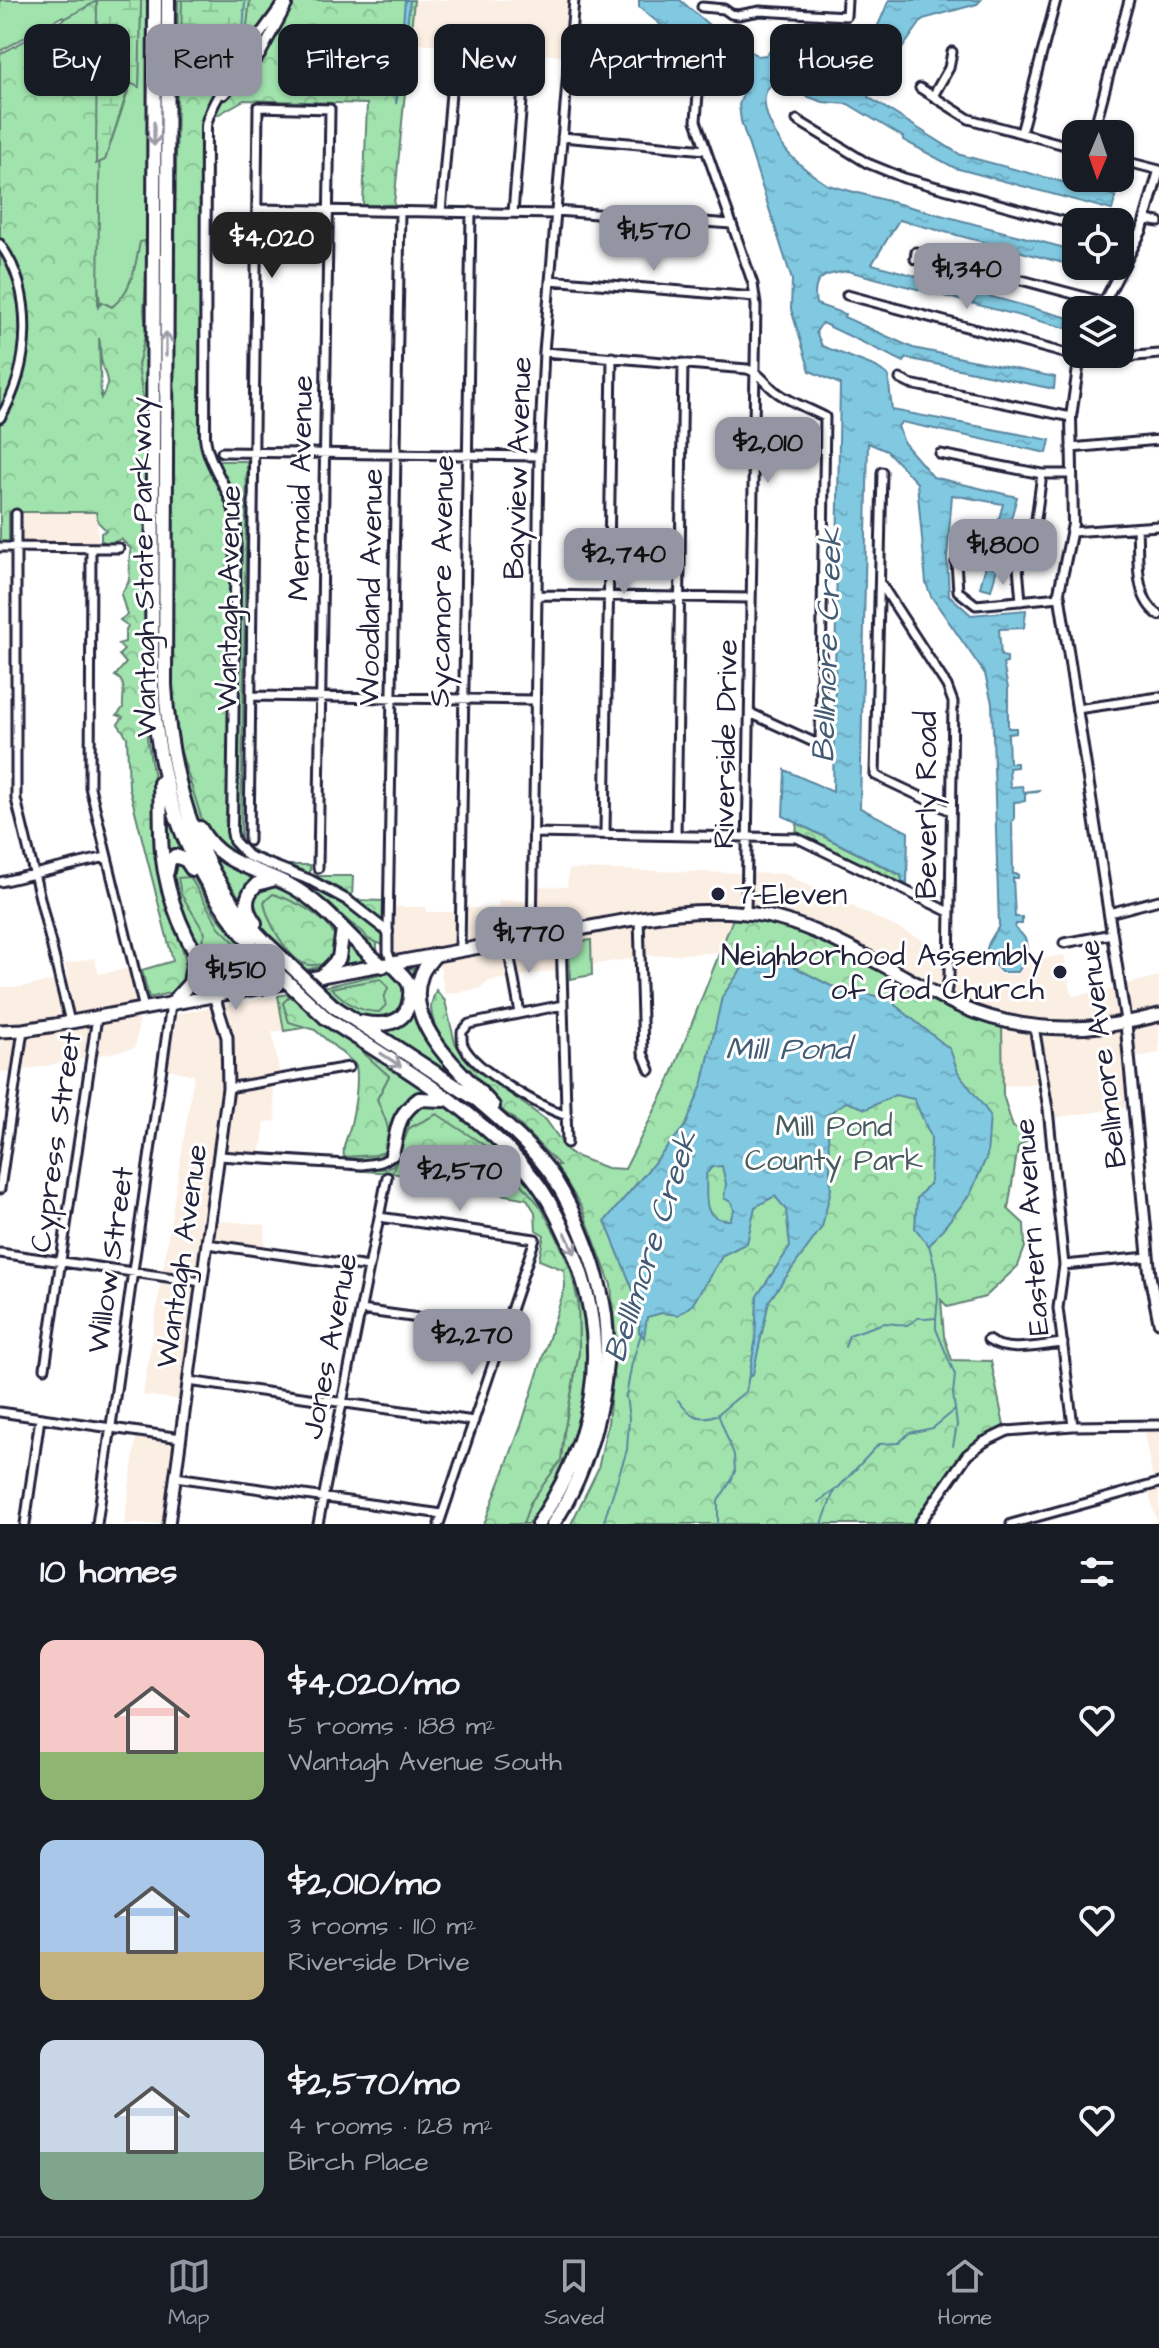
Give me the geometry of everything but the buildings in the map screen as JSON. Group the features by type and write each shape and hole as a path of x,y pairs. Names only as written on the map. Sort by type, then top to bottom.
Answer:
{"highway":[{"name":"Wantagh State Parkway","path":"155,0 152,686 174,811 206,884 236,927 267,963 474,1119 527,1171 551,1204 575,1255 590,1306 594,1335 593,1376 582,1434 563,1484 538,1524"},
{"name":"Wantagh State Parkway","path":"168,0 165,754 188,816 217,878 253,931 276,952 329,1012 355,1020 477,1100 514,1133 554,1178 575,1220 594,1270 605,1315 603,1397 592,1441 565,1506 553,1524"},
{"path":"165,754 162,847 167,879 200,978 214,996"},
{"path":"165,754 205,837 225,857 275,879 316,902 368,955 387,965 409,984 411,994 406,1011 394,1023 384,1025 355,1020"},
{"path":"167,879 171,857 180,856 186,860 236,927"},
{"path":"275,879 257,884 250,890 246,907 276,952"},
{"path":"322,976 339,958 343,929"},
{"path":"186,936 195,955 216,983 261,987"},
{"path":"435,955 422,971 419,981 425,1022 443,1054 491,1103 514,1133"},
{"path":"171,1004 190,983 192,958"},
{"path":"392,1154 403,1112 419,1099 448,1100"},
{"path":"560,1524 565,1506"}],"main road":[{"path":"0,1031 23,1030 144,1009 507,942 561,935 639,918 694,912 746,913 816,930 945,998 1003,1020 1076,1029 1126,1024 1159,1015"},
{"name":"Wantagh Avenue","path":"169,1524 228,1088 227,1037 214,996"},
{"name":"Bellmore Avenue","path":"1126,1024 1148,1257 1155,1275 1159,1322"}],"street":[{"path":"287,0 260,55 212,106 206,133 205,437 208,453 234,508 236,520 232,831 234,841 248,856 310,880 347,900 388,932"},
{"name":"Bayview Avenue","path":"572,24 574,0"},
{"path":"702,7 724,9 738,15 760,11 846,16 847,0"},
{"path":"1021,133 1056,0"},
{"path":"1097,120 1129,0"},
{"path":"933,96 949,68 952,52"},
{"path":"920,88 969,119 1062,144"},
{"path":"441,212 451,96"},
{"path":"513,213 522,96"},
{"name":"Bayview Avenue","path":"532,939 539,456 544,352 565,96"},
{"name":"Riverside Drive","path":"698,96 697,126 755,297 746,913"},
{"name":"Mermaid Avenue","path":"258,107 330,109 318,868"},
{"name":"Wantagh Avenue","path":"249,841 258,107"},
{"path":"797,120 867,163 904,178 1062,221"},
{"path":"562,137 706,150"},
{"path":"1107,296 1146,220 1159,171 1134,164"},
{"path":"257,209 555,213 731,224"},
{"name":"Woodland Avenue","path":"387,965 400,211"},
{"name":"Sycamore Avenue","path":"460,951 471,212"},
{"path":"1146,220 1159,222"},
{"path":"0,244 16,272 22,293 23,354 14,393 0,418"},
{"path":"915,259 916,252 1068,296"},
{"path":"550,280 755,297"},
{"path":"847,295 1062,351"},
{"path":"544,352 755,371 782,396 825,417 820,745 750,713"},
{"path":"1134,356 1159,354"},
{"path":"605,834 612,357"},
{"path":"676,835 683,363"},
{"name":"Bellmore Avenue","path":"1078,368 1071,417 1073,507 1060,597 1126,1024"},
{"path":"900,379 910,384 1071,417"},
{"path":"1071,448 1159,440"},
{"path":"222,452 539,456"},
{"path":"940,454 1042,474 1072,474"},
{"path":"882,472 875,775 951,811"},
{"path":"1021,601 1018,567 1036,519 1042,474"},
{"path":"16,514 16,799 70,1022"},
{"path":"1071,532 1159,526"},
{"path":"1137,528 1141,592 1147,606 1159,615"},
{"path":"0,547 119,548"},
{"path":"91,548 90,787 144,1009"},
{"path":"956,562 958,591 976,605 1060,597"},
{"name":"Beverly Road","path":"881,584 950,694 953,710 949,977 945,998"},
{"path":"537,595 751,598"},
{"path":"251,696 535,700"},
{"path":"1077,709 1159,697"},
{"path":"533,833 797,838 949,912"},
{"path":"0,882 106,857"},
{"path":"1109,913 1159,900"},
{"path":"639,918 643,1053 650,1070"},
{"path":"1064,943 1112,934"},
{"path":"561,935 567,1143"},
{"path":"507,942 520,1013"},
{"name":"Willow Street","path":"97,1524 171,1004"},
{"path":"563,1005 469,1024 462,1032 463,1045 510,1088 546,1109 567,1116"},
{"name":"Cypress Street","path":"45,1368 97,1017"},
{"name":"Eastern Avenue","path":"1034,1026 1048,1109 1064,1265 1058,1308 1073,1426"},
{"path":"0,1189 23,1030"},
{"path":"228,1088 349,1067"},
{"path":"219,1156 362,1165 381,1162 392,1154"},
{"name":"Jones Avenue","path":"318,1524 387,1177"},
{"path":"379,1217 535,1239 439,1524"},
{"path":"207,1244 369,1267"},
{"path":"0,1253 202,1282"},
{"path":"1064,1265 1148,1257"},
{"path":"361,1310 505,1330"},
{"path":"988,1340 996,1346 1011,1348 1063,1343"},
{"path":"188,1381 474,1421"},
{"path":"0,1412 181,1438"},
{"path":"25,1524 40,1418"},
{"path":"919,1524 967,1455 984,1442 1007,1431 1159,1425"},
{"path":"175,1477 442,1514"},
{"path":"1011,1524 1159,1483"}],"shaded area":[{"path":"414,0 568,0 566,24 561,24 561,56 545,54 545,24 434,24 434,45 418,44 418,24 411,24"},
{"path":"9,512 97,512 98,548 9,548"},
{"path":"569,869 785,874 956,956 983,957 1000,974 1018,975 1030,960 1064,955 1072,996 1121,988 1159,976 1159,1053 1123,1059 1125,1108 1044,1119 1039,1083 1003,1086 734,916 719,952 647,956 489,981 478,989 445,994 437,949 395,955 395,907 425,907 426,912 498,908 499,900 527,901 528,886 567,887"},
{"path":"94,958 99,974 128,969 139,1022 135,1048 10,1073 0,1071 0,987 22,987 68,978 65,964"},
{"path":"278,996 285,1030 272,1032 280,1077 272,1079 276,1121 265,1122 260,1157 224,1155 215,1220 265,1225 264,1249 212,1242 190,1401 143,1395 194,1075 168,1069 177,1014"},
{"path":"138,1425 178,1432 164,1524 124,1524"},
{"path":"1159,1430 1159,1524 1148,1524 1157,1521 1149,1494 1153,1479 1144,1433"}],"green space":[{"path":"0,0 97,0 98,24 69,24 63,16 49,24 24,24 24,38 0,51"},
{"path":"97,0 141,0 139,87 130,83 130,24 97,24"},
{"path":"99,0 101,24 55,24"},
{"path":"141,0 150,0 150,24 146,24 146,96 150,96 148,527 143,400 138,365 146,331 144,310 148,252 123,298 112,307 102,302 100,304 78,96 102,96 105,160 127,96 130,96 131,83 139,87"},
{"path":"161,0 164,0 164,24 161,24"},
{"path":"174,0 182,0 181,24 174,24"},
{"path":"178,0 414,0 412,24 278,24 278,96 405,96 394,205 363,205 367,104 244,100 212,118 209,439 219,461 247,461 241,844 281,865 310,865 310,876 353,876 352,900 384,901 383,945 368,939 329,903 311,892 248,866 213,841 203,823 177,739 170,684 177,96 262,96 262,24 178,24"},
{"path":"182,0 250,0 247,24 181,24"},
{"path":"24,41 24,96 100,96 98,307 102,302 112,307 125,293 140,242 145,241 148,252 144,310 146,331 138,365 147,468 147,738 156,789 167,900 189,970 186,982 177,991 149,998 142,970 173,961 129,787 127,737 118,724 123,717 117,715 123,708 124,690 122,682 115,676 126,663 119,655 124,650 118,644 125,642 128,626 120,620 127,615 121,594 129,579 131,549 121,539 108,543 101,540 101,533 106,530 98,522 96,512 9,512 9,548 0,548 0,54","holes":["99,338 107,382 101,398"]},
{"path":"96,96 126,96 105,160 96,164"},
{"path":"161,96 164,96 161,690 164,735 173,780 193,847 169,781 161,736 158,689"},
{"path":"174,96 189,96 182,108 180,143 182,359 181,373 174,391 181,466 177,499 177,605 179,655 183,673 179,701 184,732 203,808 218,844 228,848 228,840 245,858 330,896 377,930 377,949 371,953 334,911 310,892 289,879 236,860 216,845 203,828 187,787 171,700"},
{"path":"167,814 183,850 166,854"},
{"path":"797,823 902,876 902,888 796,836"},
{"path":"204,841 265,878 251,884 240,898"},
{"path":"173,860 185,863 215,914 268,976 229,983 206,969 172,882"},
{"path":"190,877 219,927 262,975 230,979 212,965 200,945 205,933 181,894 178,878"},
{"path":"269,884 295,892 336,928 341,940 330,965 305,970 279,947 252,915 251,894"},
{"path":"273,894 308,910 329,928 335,938 336,950 331,962 308,965 291,954 279,938 266,910 264,902"},
{"name":"Mill Pond County Park","path":"734,916 759,917 795,927 1002,1025 1003,1095 1013,1127 1020,1129 1027,1140 1018,1147 1008,1209 1024,1224 1025,1247 1018,1266 985,1297 948,1307 941,1300 944,1336 952,1360 991,1361 1004,1426 964,1453 913,1524 571,1524 598,1469 608,1423 616,1345 611,1285 582,1208 556,1165 559,1165 459,1064 434,1022 432,1001 436,990 445,1001 455,1043 472,1066 546,1120 570,1154 607,1168 625,1169 668,1084"},
{"path":"346,938 365,958 340,964 347,947"},
{"path":"591,940 592,975 570,979 569,947 572,943"},
{"path":"422,968 418,1004 475,1091 373,1028 405,1019 405,970"},
{"path":"386,973 399,975 408,990 399,1016 370,1021 323,987"},
{"path":"381,979 388,988 384,998 386,1005 379,1012 352,1005 331,988"},
{"path":"278,996 290,996 283,1003 289,1022 308,1027 284,1031"},
{"path":"290,996 348,1039 389,1076 377,1099 388,1131 385,1152 344,1157 356,1095 356,1065 315,1030 289,1022 283,1003"},
{"path":"328,1025 438,1097 420,1097 387,1151 377,1160 342,1159 375,1155 377,1099 389,1076"},
{"path":"420,1102 441,1104 464,1116 516,1165 546,1208 578,1282 586,1320 588,1358 585,1398 575,1437 559,1477 530,1524 523,1524 530,1503 561,1460 579,1352 578,1302 571,1270 541,1207 409,1128 392,1173 350,1170 385,1169 393,1165 403,1121"},
{"path":"437,1114 496,1153 541,1207 571,1270 578,1302 579,1352 561,1460 530,1503 523,1524 484,1524 521,1426 565,1287 564,1270 539,1260 544,1235 536,1230 535,1212 527,1199 392,1173 409,1128"}],"water":[{"path":"405,0 410,0 407,24 403,24"},
{"path":"639,0 680,0 708,24 660,24 639,7"},
{"path":"889,0 981,0 977,4 923,19 902,49 902,24 878,24"},
{"path":"770,51 770,87 765,100 769,121 792,157 814,176 828,185 1062,247 1062,263 899,220 872,264 1062,316 1062,327 848,271 821,278 815,295 816,304 845,314 844,317 913,348 1055,377 1054,389 906,358 904,362 822,323 816,332 822,346 876,367 888,375 892,410 1050,440 1047,453 902,422 898,426 904,443 933,477 1017,497 991,590 980,587 1003,504 952,495 947,557 949,595 971,615 1026,610 1024,628 999,629 1001,656 1007,657 1007,663 1003,664 1008,688 1008,728 1016,728 1016,733 1008,734 1009,763 1017,763 1017,767 1009,768 1010,787 1022,786 1024,792 1039,790 1025,793 1025,801 1014,802 1013,874 1018,874 1018,878 1013,878 1015,917 1022,917 1022,924 1016,924 1015,928 1025,939 1028,949 1018,972 1001,972 987,950 999,926 992,703 985,674 931,596 926,583 917,483 887,451 868,443 860,808 908,832 907,884 902,882 901,875 783,816 785,770 833,792 840,384 810,371 791,309 792,280 741,121 739,105 742,96 754,96 754,53 766,55"},
{"path":"806,96 869,96 961,155 1062,182 1062,192 1101,192 1116,196 1113,208 955,168 903,140 903,137 848,104 823,102"},
{"name":"Mill Pond","path":"781,960 831,986 885,998 892,993 897,996 895,1005 950,1049 958,1072 990,1115 987,1156 970,1195 929,1246 915,1228 917,1198 930,1183 931,1137 914,1099 895,1095 866,1109 846,1102 827,1115 831,1189 822,1227 769,1301 753,1374 749,1377 755,1343 757,1296 790,1247 786,1210 775,1196 755,1207 747,1243 723,1255 692,1305 678,1315 662,1313 647,1317 644,1338 639,1332 640,1307 605,1221 686,1125 703,1082 722,997 743,967","holes":["722,1166 726,1184 724,1198 732,1203 734,1210 730,1220 720,1219 709,1211 706,1174 712,1167"]}],"waterway":[{"path":"244,24 245,0"},
{"path":"845,1347 849,1335 884,1323 907,1325 920,1317 936,1318 936,1272 929,1245"},
{"path":"936,1318 936,1329 955,1375 953,1394 957,1425 953,1446"},
{"name":"Belllmore Creek","path":"603,1524 627,1450 629,1418 626,1396 642,1331"},
{"path":"718,1524 718,1501 735,1471 734,1455 718,1414 746,1391 749,1375"},
{"path":"678,1400 694,1415 704,1418 716,1415"},
{"path":"818,1502 838,1488 879,1444 899,1443 909,1433 933,1428 955,1410"},
{"path":"822,1524 834,1491"}],"place":[{"name":"7-Eleven","path":"718,894"},
{"name":"Neighborhood Assembly of God Church","path":"1060,972"}],"water label":[{"name":"Bellmore Creek","path":"826,645"}]}
